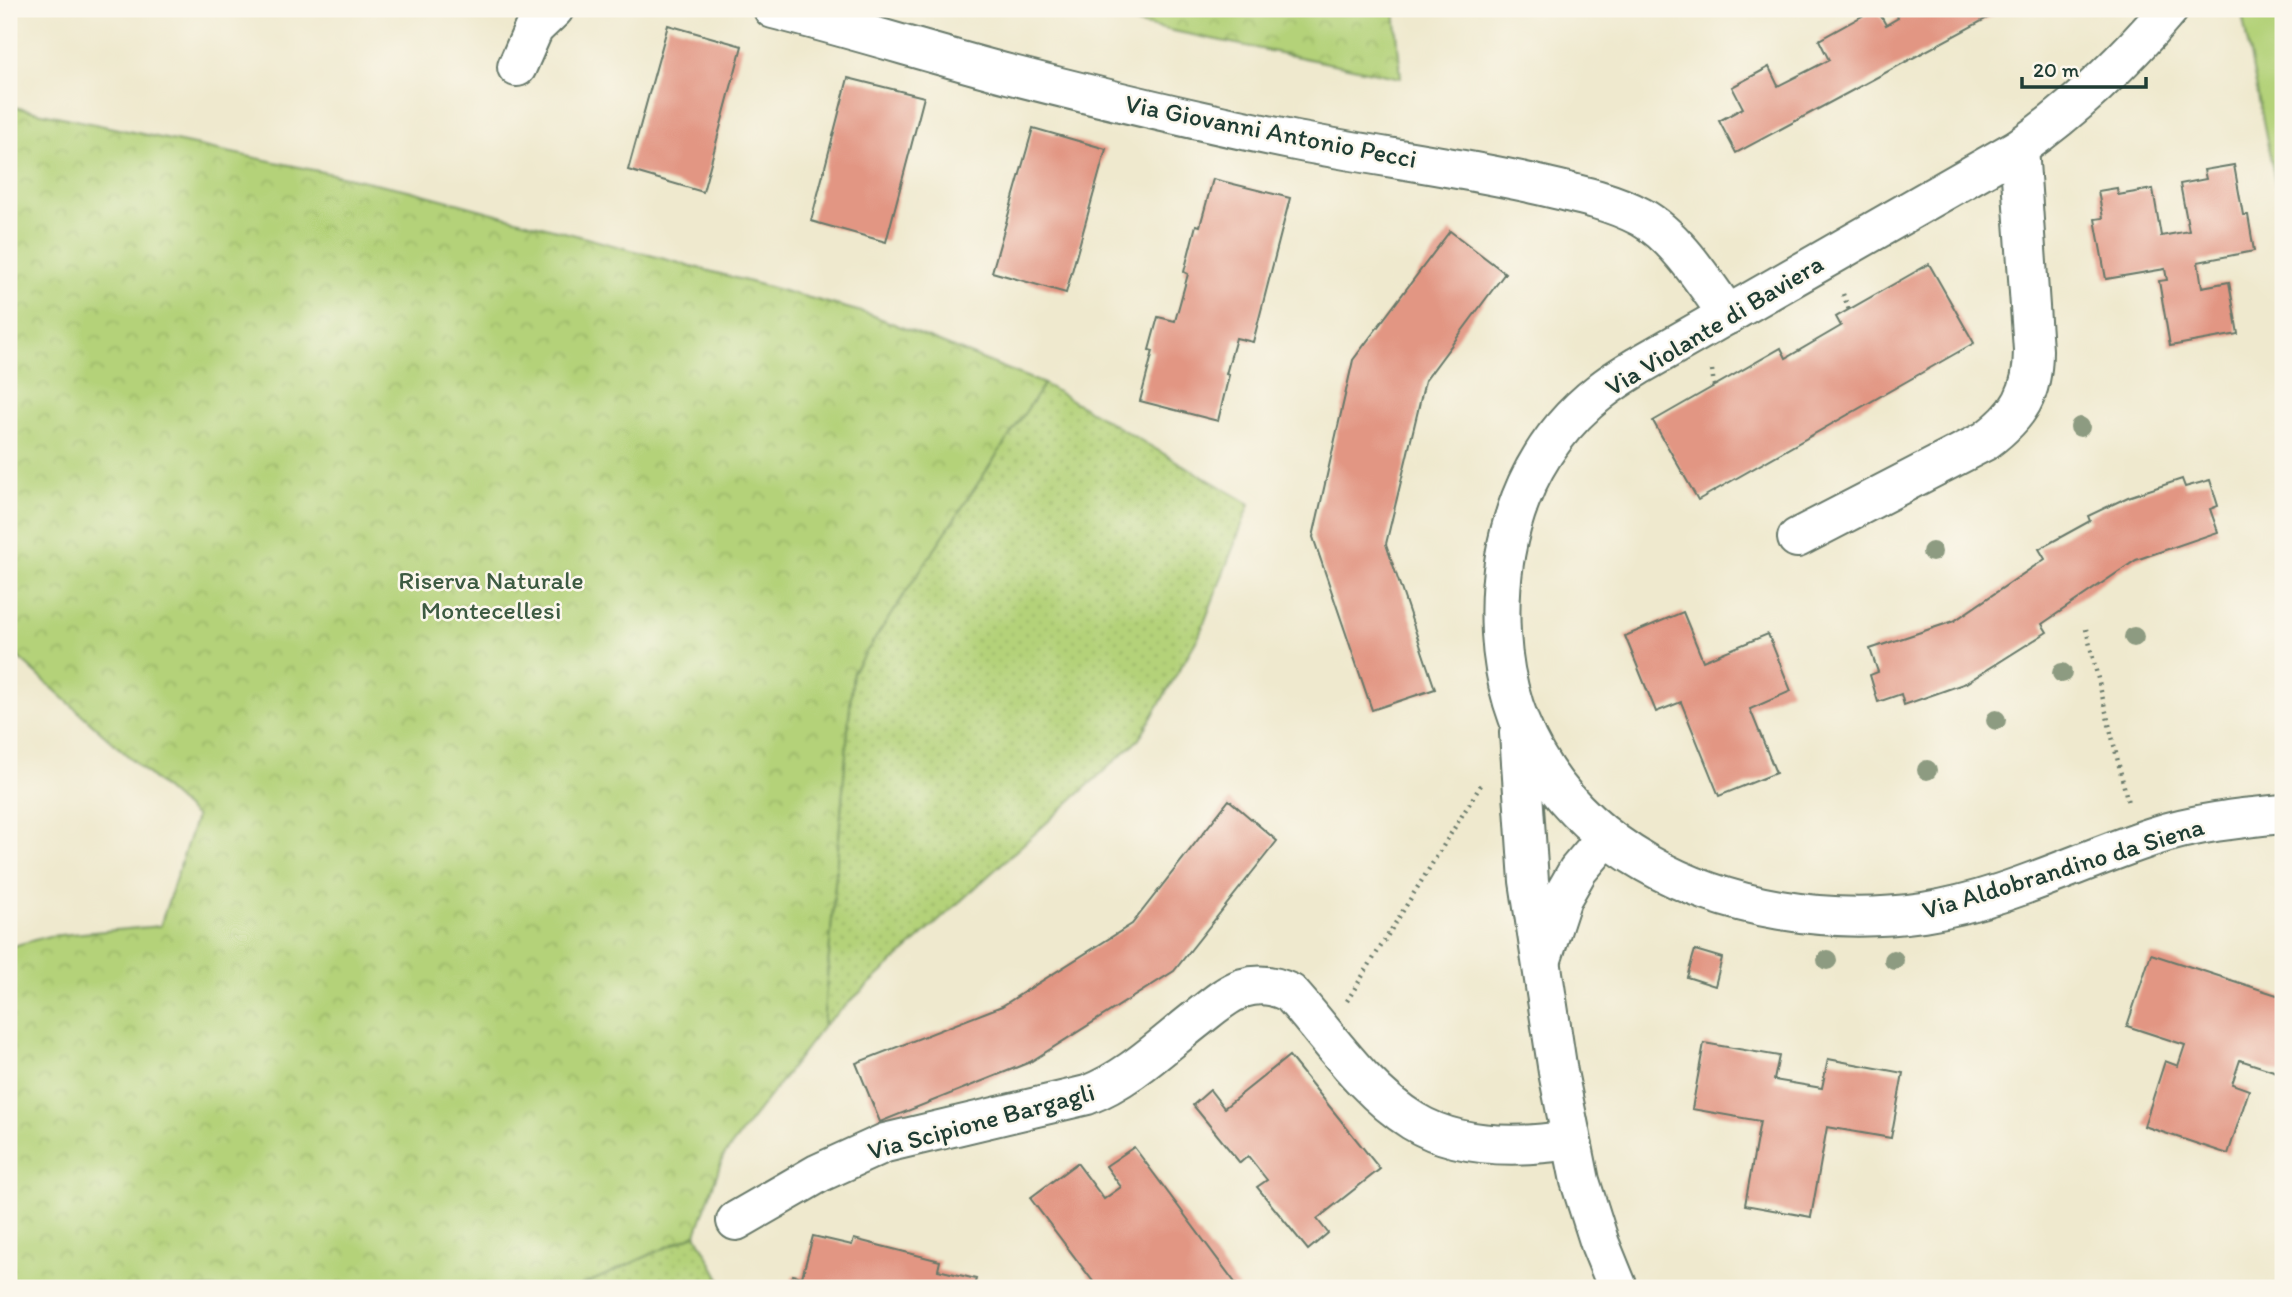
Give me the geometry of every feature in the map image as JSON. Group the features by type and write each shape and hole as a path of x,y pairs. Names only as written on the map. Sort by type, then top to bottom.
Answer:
{"street":[{"path":"517,66 534,28 554,9"},
{"name":"Via Giovanni Antonio Pecci","path":"773,9 1011,74 1203,121 1298,141 1482,172 1568,192 1610,205 1641,217 1665,235 1728,316"},
{"name":"Via Violante di Baviera","path":"1606,838 1574,808 1550,778 1531,747 1518,717 1505,668 1502,644 1502,572 1508,536 1519,500 1536,465 1557,434 1601,391 1637,366 2019,148 2055,123 2093,90 2169,9"},
{"path":"1797,538 1985,441 2002,428 2018,410 2028,392 2033,373 2033,336 2019,148"},
{"path":"1518,717 1529,881 1547,1012 1570,1140 1587,1206 1618,1288"},
{"name":"Via Aldobrandino da Siena","path":"1606,838 1659,872 1734,899 1792,911 1890,915 1926,911 2003,891 2179,829 2283,814"},
{"path":"1542,961 1562,898 1578,870 1606,838"},
{"name":"Via Scipione Bargagli","path":"736,1221 819,1173 885,1143 1087,1095 1106,1087 1225,997 1243,988 1263,984 1277,986 1290,993 1387,1101 1428,1129 1468,1141 1498,1145 1535,1146 1570,1140"}],"path":[{"path":"1843,293 1849,310"},
{"path":"1711,366 1714,386"},
{"path":"2086,629 2130,810"},
{"path":"1326,1035 1487,775"}],"green space":[{"path":"1066,9 1395,9 1401,78"},
{"path":"2241,9 2283,9 2283,222"},
{"name":"Riserva Naturale Montecellesi","path":"9,106 408,190 869,314 1044,384 853,672 823,1026 723,1157 696,1234 577,1288 9,1288 9,947 49,936 160,926 196,817 9,649"},
{"path":"1044,384 1250,504 1199,636 1139,739 823,1026 853,672"},
{"path":"696,1234 725,1288 577,1288"}],"building":[{"path":"1875,9 1886,25 1898,18 1894,9 1999,9 1993,15 1736,153 1719,121 1743,108 1732,87 1769,67 1778,86 1829,60 1819,40"},
{"path":"668,25 742,46 703,192 628,170"},
{"path":"848,78 924,97 886,242 811,221"},
{"path":"1033,128 1106,149 1066,293 992,272"},
{"path":"2234,165 2243,215 2248,215 2254,251 2198,262 2202,287 2229,282 2238,334 2170,346 2159,281 2167,280 2165,269 2106,279 2095,219 2103,218 2098,191 2117,188 2118,195 2153,189 2161,236 2189,231 2180,184 2206,179 2204,170"},
{"path":"1213,179 1290,198 1253,342 1236,338 1226,374 1229,375 1218,421 1140,401 1153,351 1149,350 1158,317 1175,321 1188,274 1184,272 1196,225 1200,226"},
{"path":"1450,231 1505,273 1425,381 1386,544 1435,689 1372,710 1313,537 1353,360"},
{"path":"1929,264 1974,343 1698,500 1653,421 1781,348 1786,358 1841,326 1836,317"},
{"path":"2182,479 2185,487 2210,480 2218,506 2210,509 2218,532 2136,560 2042,624 2047,632 1966,683 1904,705 1901,694 1878,702 1870,675 1878,672 1870,649 1954,621 2045,559 2039,549 2090,521 2088,516 2128,497"},
{"path":"1683,612 1703,661 1768,634 1791,691 1750,709 1776,773 1719,796 1681,702 1656,712 1625,636"},
{"path":"1229,800 1277,841 1174,971 1030,1062 880,1122 856,1063 1002,1006 1132,924"},
{"path":"1695,950 1722,958 1715,986 1687,977"},
{"path":"2151,954 2283,997 2283,1074 2240,1060 2232,1084 2249,1090 2228,1154 2144,1126 2165,1061 2178,1066 2185,1045 2127,1026"},
{"path":"1704,1043 1779,1056 1774,1080 1822,1088 1828,1059 1903,1073 1891,1138 1827,1127 1811,1217 1745,1205 1760,1121 1692,1109"},
{"path":"1289,1056 1380,1169 1317,1219 1328,1233 1308,1250 1257,1187 1267,1180 1248,1156 1240,1163 1193,1105 1210,1090 1224,1108"},
{"path":"1134,1147 1239,1288 1098,1288 1030,1198 1077,1163 1104,1199 1121,1187 1106,1166"},
{"path":"813,1236 852,1245 854,1239 940,1261 938,1270 976,1279 973,1288 790,1288 793,1275 802,1277"}]}
